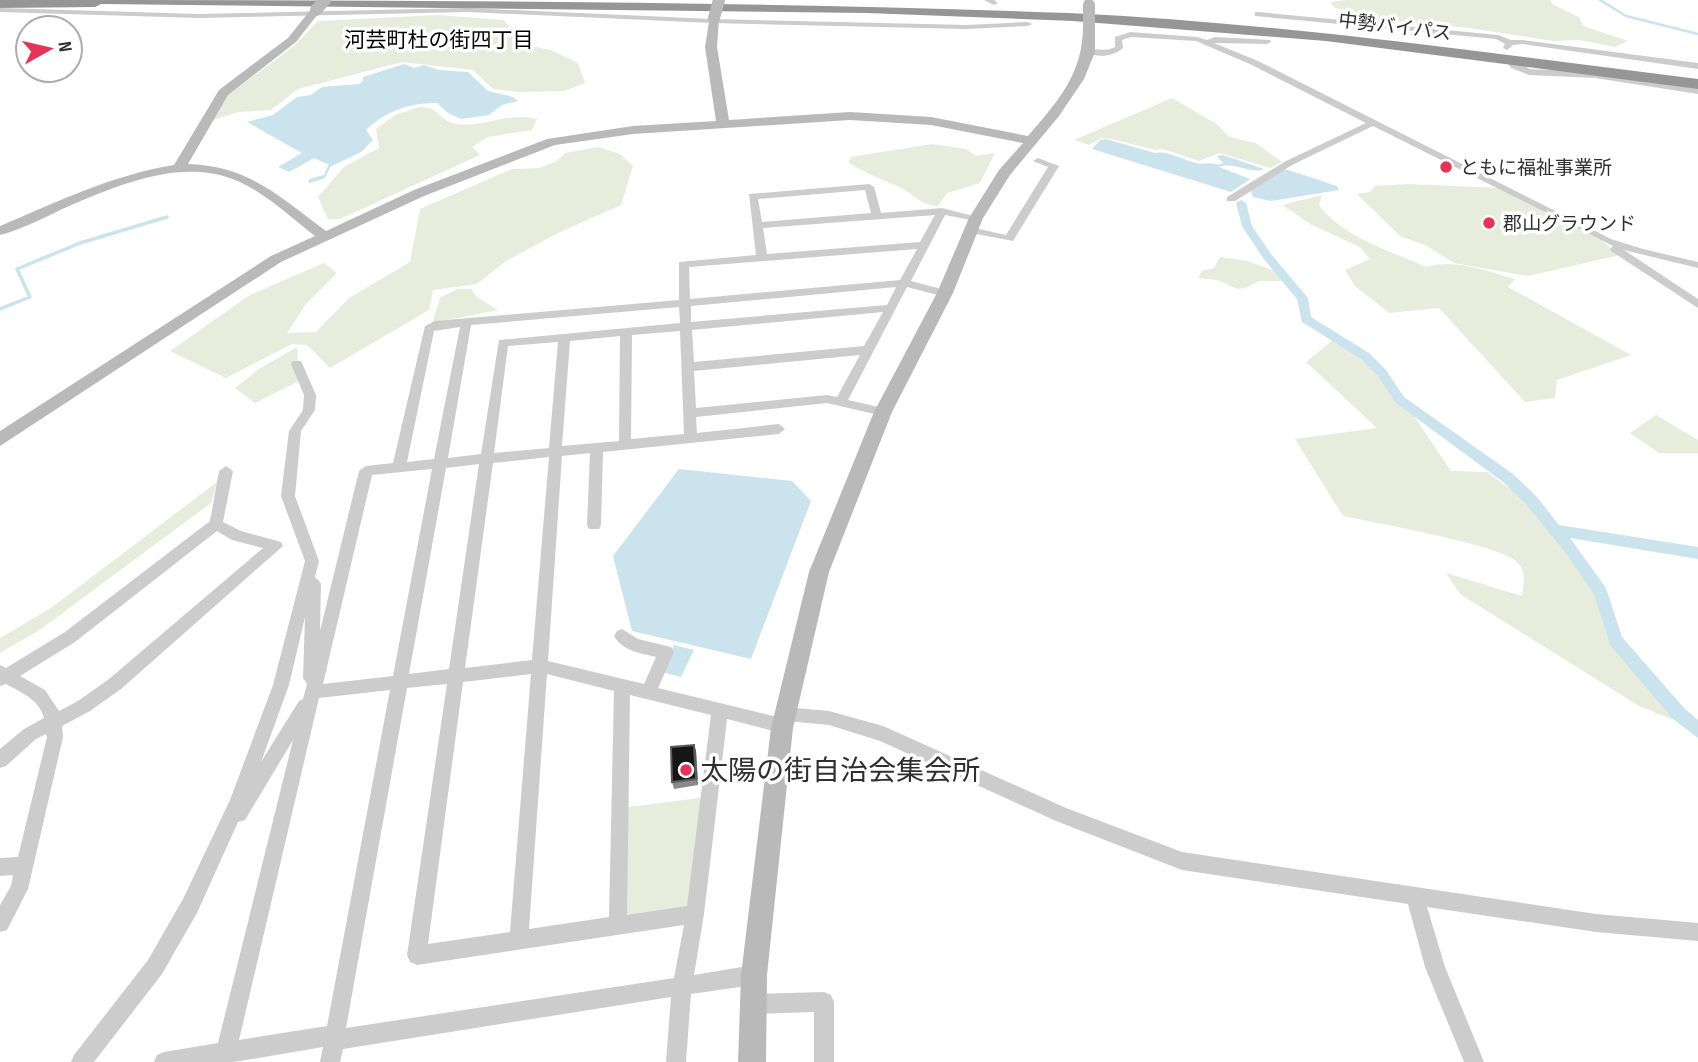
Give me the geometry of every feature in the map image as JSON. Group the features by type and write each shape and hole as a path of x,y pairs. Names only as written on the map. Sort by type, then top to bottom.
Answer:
{"highway":[{"name":"中勢バイパス","path":"79,0 833,5 1152,22 1413,47 1698,81"},
{"name":"中勢バイパス","path":"593,0 1095,12 1339,31 1698,81"},
{"path":"833,5 991,1 1088,2 1339,31"},
{"path":"0,7 173,2"},
{"path":"833,5 1028,24 1413,47"}],"street":[{"path":"179,168 223,93 292,40 325,0"},
{"path":"719,0 713,19 711,47 723,124"},
{"path":"752,1062 754,975 783,721 805,622 826,552 883,412 945,293 973,224 1004,173 1032,141 1078,79 1089,52 1088,2"},
{"path":"0,7 201,16 467,10 979,27 1028,24"},
{"path":"1258,13 1498,37 1509,46 1698,66"},
{"path":"1089,52 1114,52 1119,48 1118,39 1130,34 1197,38 1255,63 1607,240 1640,252 1698,265"},
{"path":"1208,43 1215,39 1267,41"},
{"path":"1510,61 1529,72 1595,75 1698,90"},
{"path":"0,440 250,272 419,193 552,142 610,132 850,116 931,121 1032,141"},
{"path":"1231,198 1289,163 1372,123"},
{"path":"757,225 942,211 1009,239 1054,166 1038,161"},
{"path":"0,231 113,186 179,168 215,170 243,178 324,236"},
{"path":"762,257 753,195 869,187 877,216"},
{"path":"841,402 942,211"},
{"path":"1607,240 1615,249 1698,304"},
{"path":"691,437 683,264 924,246"},
{"path":"399,468 429,329 435,325 905,283 945,293"},
{"path":"695,914 417,955 454,676 503,344 891,308"},
{"path":"330,1062 466,323"},
{"path":"625,444 626,332"},
{"path":"519,939 564,338"},
{"path":"689,367 869,350"},
{"path":"222,840 314,692 311,675 313,561 288,496 295,431 309,410 310,395 297,363"},
{"path":"691,413 827,399 883,412"},
{"path":"226,1057 366,471 779,429"},
{"path":"594,525 597,447"},
{"path":"2,676 70,637 216,524 226,471"},
{"path":"0,760 30,734 84,706 115,684 276,546 237,536 216,524"},
{"path":"81,1062 155,967 190,906 222,840 281,685 313,561"},
{"path":"622,636 634,645 666,652 648,692"},
{"path":"314,692 540,666 773,723 829,718 883,734 1062,815 1182,861 1596,923 1698,932"},
{"path":"0,923 19,889 55,737 55,720 46,698 2,676"},
{"path":"618,925 622,685"},
{"path":"676,1062 682,987 695,914 720,710"},
{"path":"0,867 25,866"},
{"path":"1414,894 1435,967 1474,1062"},
{"path":"164,1062 226,1057 335,1037 754,975"},
{"path":"753,1004 824,1002 824,1062"}],"shaded area":[{"path":"1551,0 1552,4 1579,17 1583,26 1628,41 1615,47 1579,40 1553,41 1469,28 1359,18 1353,11 1335,8 1330,2"},
{"path":"438,15 504,20 521,44 551,50 578,63 585,83 565,91 519,92 493,89 473,70 402,62 298,89 271,110 238,112 213,120 228,95 294,46 318,21"},
{"path":"1172,98 1218,125 1229,137 1256,143 1282,162 1270,168 1220,153 1199,161 1163,149 1155,150 1112,139 1102,138 1089,145 1074,140"},
{"path":"419,107 431,109 448,121 463,125 515,117 537,119 532,130 488,137 472,147 480,155 340,219 328,219 318,197 344,167 379,148 376,129 395,115"},
{"path":"932,144 966,149 976,156 995,153 980,183 947,193 938,206 921,201 905,190 849,163 850,157"},
{"path":"598,147 620,154 633,166 621,205 558,233 506,261 477,284 433,290 429,310 330,368 307,345 292,344 226,378 170,351 250,295 324,263 337,273 306,304 287,333 316,332 349,298 410,262 420,209 512,169 539,168 557,161 565,153"},
{"path":"1409,184 1498,188 1602,241 1620,255 1528,276 1454,263 1427,246 1400,236 1357,194 1370,192 1375,186"},
{"path":"1322,195 1319,205 1329,216 1340,226 1368,242 1426,267 1459,265 1515,279 1508,287 1631,355 1557,380 1555,398 1525,402 1439,308 1389,313 1355,286 1345,270 1370,259 1360,247 1312,225 1282,205"},
{"path":"1220,257 1247,261 1278,272 1282,281 1259,281 1246,288 1237,289 1218,280 1198,278 1202,271 1214,268"},
{"path":"457,289 471,289 477,297 498,310 432,323 440,298"},
{"path":"1334,339 1391,382 1451,471 1487,472 1525,500 1592,581 1607,637 1647,682 1674,720 1639,706 1460,594 1446,573 1522,596 1523,573 1516,561 1504,554 1461,541 1343,516 1295,439 1377,428 1306,362"},
{"path":"297,347 299,381 255,403 235,388 259,369"},
{"path":"1656,415 1698,440 1698,453 1659,453 1630,433"},
{"path":"217,482 211,503 41,629 0,653 0,638 51,608"},
{"path":"707,797 693,912 620,923 621,808"}],"water":[{"path":"404,64 414,68 424,65 439,70 468,72 488,91 513,97 518,101 502,105 489,115 461,119 448,113 437,103 408,107 390,113 366,130 373,140 361,152 332,166 314,158 289,172 278,167 302,153 247,122 273,115 297,97 311,95 322,87 359,84 363,77"},
{"path":"1106,139 1196,163 1219,165 1223,163 1217,156 1223,155 1264,169 1219,167 1250,179 1231,192 1092,149 1100,140"},
{"path":"1284,169 1337,186 1339,190 1271,201 1253,197 1250,190"},
{"path":"679,469 792,481 811,501 751,659 632,631 613,556"},
{"path":"674,645 694,650 681,677 661,672"}],"building":[{"name":"太陽の街自治会集会所","path":"694,745 696,779 672,782 671,747"}],"waterway":[{"path":"1600,0 1626,16 1698,34"},
{"path":"319,178 324,177 330,165"},
{"path":"319,178 323,177"},
{"path":"310,181 319,178"},
{"path":"1241,203 1247,226 1267,256 1302,298 1306,319 1365,356 1382,373 1400,400 1508,478 1531,500 1601,592 1615,640 1679,714 1698,730"},
{"path":"0,309 30,297 17,269 80,243 167,217"},
{"path":"1556,530 1698,553"}],"place":[{"name":"ともに福祉事業所","path":"1446,167"},
{"name":"郡山グラウンド","path":"1489,223"},
{"name":"太陽の街自治会集会所","path":"686,770"}],"district":[{"name":"河芸町杜の街四丁目","path":"439,40"}]}
